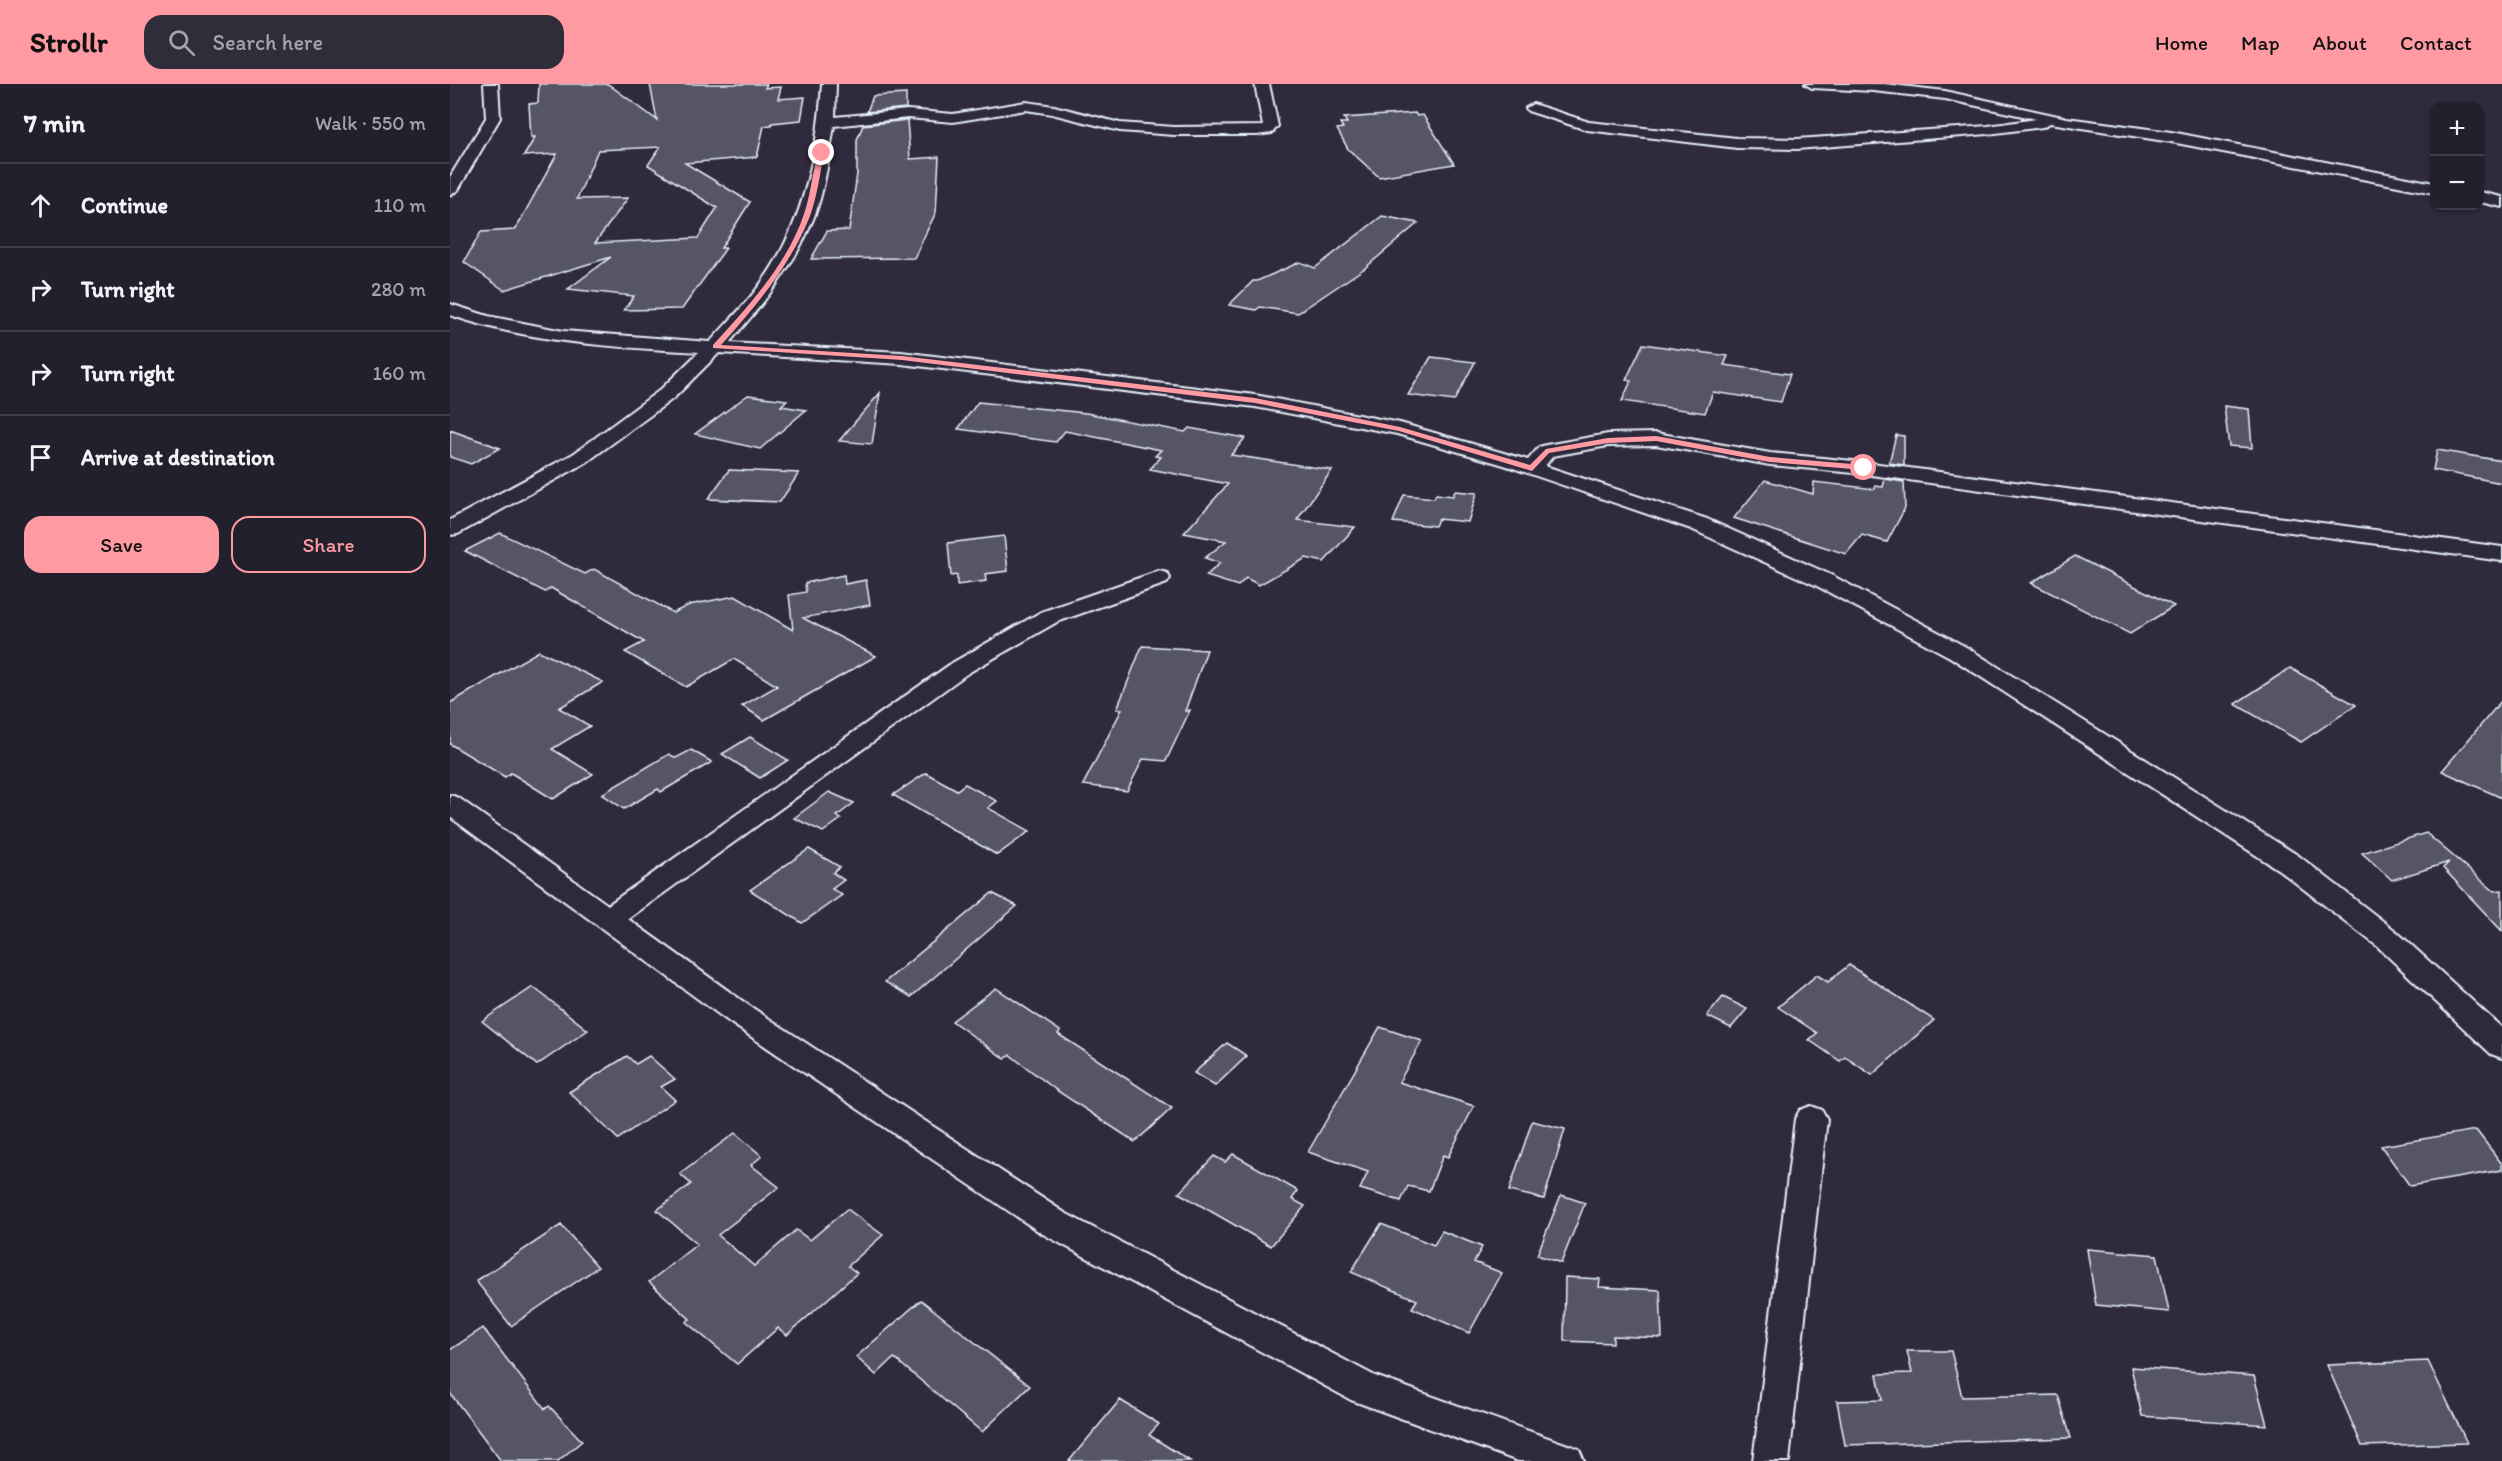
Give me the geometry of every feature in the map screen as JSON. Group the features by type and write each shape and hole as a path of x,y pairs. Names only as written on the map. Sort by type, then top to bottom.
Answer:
{"street":[{"path":"450,190 493,118 491,84"},
{"path":"450,529 580,458 667,394 715,347 763,294 790,250 807,215 826,122 829,84"},
{"path":"826,122 908,114 953,118 1026,106 1054,110 1120,127 1240,133 1267,130 1270,126 1262,84"},
{"path":"1812,84 1945,94 2067,122 2171,137 2430,187"},
{"path":"1533,108 1587,126 1737,143 1797,144 2067,122"},
{"path":"2484,198 2502,202"},
{"path":"450,309 484,321 563,336 902,358 1255,400 1400,429 1532,468 1699,524 1823,580 1958,652 2289,864 2387,939 2502,1046"},
{"path":"1532,468 1546,451 1608,440 1656,439 1770,459 1876,469 2502,554"},
{"path":"608,919 960,668 1049,617 1159,578"},
{"path":"450,804 738,1013 1053,1223 1364,1388 1566,1461"},
{"path":"1771,1461 1811,1119"}],"building":[{"path":"539,84 608,84 657,120 650,84 767,84 765,88 781,87 778,99 805,97 801,120 764,126 757,157 685,163 750,202 721,248 726,248 682,309 624,310 634,296 568,289 611,257 504,290 464,262 481,232 515,230 557,154 524,156 535,137 531,137 529,104 538,103","holes":["660,147 648,165 717,208 698,238 595,243 628,198 577,199 598,150"]},
{"path":"906,94 906,108 867,112 873,96"},
{"path":"1415,113 1417,116 1423,115 1454,164 1379,177 1348,149 1337,129 1343,128 1340,123 1347,123 1344,118"},
{"path":"907,120 910,159 939,157 936,212 914,258 811,259 827,231 849,230 857,174 857,140 863,125"},
{"path":"1382,216 1418,223 1365,268 1298,313 1260,307 1256,310 1229,305 1253,281 1300,262 1315,268"},
{"path":"1643,344 1728,356 1724,365 1790,374 1781,402 1713,392 1705,413 1622,401 1631,381 1626,380"},
{"path":"1431,357 1475,362 1454,401 1408,395"},
{"path":"880,393 872,444 839,441 855,422"},
{"path":"748,395 787,400 781,406 806,410 760,449 695,434"},
{"path":"978,402 1086,413 1185,432 1189,428 1245,438 1231,455 1332,470 1297,520 1355,527 1324,562 1306,558 1259,585 1246,578 1238,586 1206,576 1220,563 1205,558 1226,541 1184,533 1228,484 1150,469 1161,457 1155,456 1161,450 1065,431 1056,442 958,429"},
{"path":"2224,406 2249,409 2252,448 2229,446"},
{"path":"450,430 500,448 471,464 450,457"},
{"path":"1896,435 1904,436 1904,465 1889,463"},
{"path":"2437,450 2502,461 2502,483 2433,470"},
{"path":"729,470 799,473 780,502 708,499"},
{"path":"1885,479 1904,482 1905,508 1887,542 1862,535 1846,554 1734,518 1765,480 1813,494 1814,482 1875,489 1875,486 1883,487"},
{"path":"1455,491 1477,493 1468,522 1438,519 1435,526 1393,522 1404,495 1434,498 1436,494 1453,496"},
{"path":"500,533 585,574 594,569 673,613 689,605 735,596 793,630 789,595 806,592 805,583 844,575 845,584 866,580 870,605 803,618 876,656 764,720 742,706 777,686 734,659 686,687 625,652 644,642 551,588 545,592 465,551"},
{"path":"1004,536 1008,571 985,574 986,581 957,585 957,575 951,576 948,543"},
{"path":"2075,556 2174,606 2130,634 2031,583"},
{"path":"1142,646 1207,650 1185,711 1190,710 1166,761 1143,759 1127,791 1083,785 1122,709 1117,709"},
{"path":"539,651 603,682 559,708 590,726 552,749 593,774 553,799 511,773 505,777 450,744 450,703"},
{"path":"2290,668 2356,705 2301,742 2235,704"},
{"path":"2502,700 2502,798 2442,771"},
{"path":"750,737 788,760 760,778 722,754"},
{"path":"691,750 712,762 661,792 658,789 624,809 602,794 669,754 676,758"},
{"path":"926,773 957,790 965,784 997,801 988,808 1030,831 997,855 893,795"},
{"path":"829,792 854,803 837,816 841,819 823,832 794,818"},
{"path":"2426,833 2494,891 2502,890 2502,931 2443,868 2449,862 2392,880 2362,853"},
{"path":"809,849 840,867 833,873 844,880 832,889 842,895 802,923 750,890"},
{"path":"992,893 1017,906 911,997 885,982"},
{"path":"1849,965 1934,1020 1872,1075 1845,1057 1840,1061 1809,1040 1817,1033 1778,1007 1817,975 1828,982"},
{"path":"533,987 588,1030 537,1065 482,1021"},
{"path":"996,988 1060,1031 1058,1034 1172,1108 1135,1142 1056,1090 1010,1055 1005,1059 952,1021"},
{"path":"1723,997 1747,1009 1731,1028 1707,1016"},
{"path":"1380,1027 1422,1041 1399,1082 1474,1106 1448,1157 1443,1155 1429,1191 1408,1186 1401,1201 1360,1189 1368,1172 1308,1152"},
{"path":"1227,1043 1247,1056 1215,1086 1194,1073"},
{"path":"627,1056 636,1064 649,1056 675,1079 661,1087 675,1100 618,1139 569,1092"},
{"path":"1532,1121 1565,1129 1544,1199 1509,1191"},
{"path":"2476,1130 2502,1164 2502,1170 2410,1186 2381,1146"},
{"path":"735,1133 762,1156 751,1165 779,1187 718,1235 754,1266 796,1230 810,1240 847,1209 883,1235 848,1266 857,1273 787,1335 778,1328 737,1364 686,1322 690,1319 649,1282 697,1244 657,1210 691,1184 680,1174"},
{"path":"1233,1154 1298,1191 1292,1199 1305,1206 1271,1246 1179,1193 1214,1156 1225,1162"},
{"path":"1561,1195 1585,1203 1561,1263 1537,1255"},
{"path":"1381,1224 1434,1245 1442,1231 1482,1247 1474,1262 1502,1273 1469,1333 1412,1308 1417,1300 1351,1272"},
{"path":"561,1225 598,1267 511,1326 476,1281"},
{"path":"2087,1249 2157,1255 2169,1312 2096,1305"},
{"path":"1565,1277 1600,1279 1599,1287 1660,1290 1662,1338 1613,1336 1613,1343 1564,1341"},
{"path":"921,1300 1030,1386 982,1432 894,1358 876,1375 856,1357"},
{"path":"483,1328 545,1409 549,1406 582,1441 558,1461 501,1461 450,1393 450,1350"},
{"path":"1907,1351 1951,1351 1962,1397 2058,1395 2071,1438 1845,1445 1837,1401 1882,1400 1877,1374 1912,1373"},
{"path":"2428,1361 2467,1443 2362,1446 2327,1365"},
{"path":"2131,1367 2254,1376 2267,1425 2142,1416"},
{"path":"1120,1400 1159,1424 1149,1435 1190,1461 1069,1461"}],"route":[{"path":"822,153 807,215 790,250 763,294 715,347 902,358 1255,400 1400,429 1532,468 1546,451 1608,440 1656,439 1745,456 1864,468"}]}
